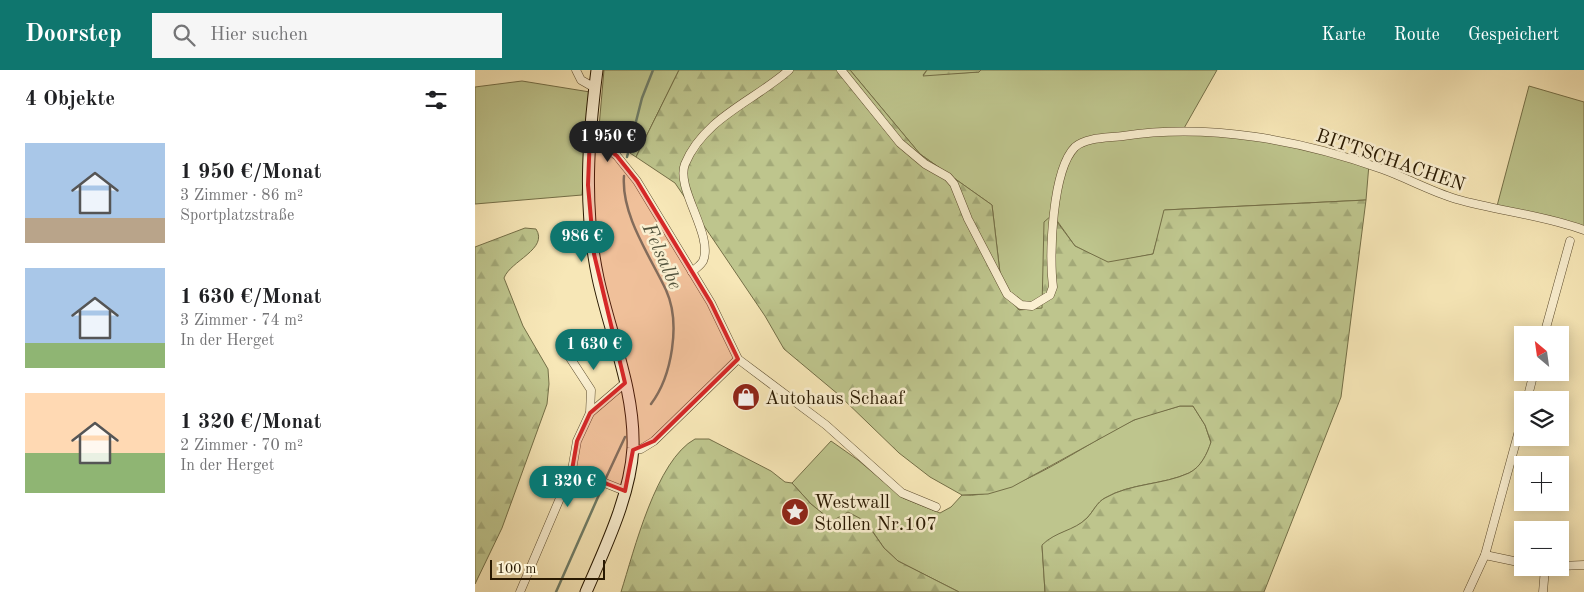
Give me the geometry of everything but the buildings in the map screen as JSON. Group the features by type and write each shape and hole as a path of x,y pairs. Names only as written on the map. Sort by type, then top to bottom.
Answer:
{"main road":[{"path":"585,592 625,492 633,450 631,410 604,305 591,238 588,203 590,134 597,70"}],"street":[{"path":"576,70 581,80 595,88"},
{"path":"693,272 701,264 704,250 699,226 682,176 686,161 713,126 730,111 789,70"},
{"name":"BITTSCHACHEN","path":"841,70 900,143 925,164 948,177 954,184 967,219 1007,294 1021,306 1033,306 1050,295 1053,286 1052,227 1059,187 1071,154 1076,146 1088,141 1130,134 1174,130 1253,137 1294,144 1344,156 1383,169 1455,199 1553,220 1584,230"},
{"path":"590,134 608,147 633,175 693,272 719,318 737,358 832,430 903,493 937,508"},
{"path":"1546,326 1570,241"},
{"path":"520,592 572,470 577,441 590,413 591,390 561,344"},
{"path":"633,450 641,449 653,441 737,358"},
{"path":"590,413 625,383"},
{"path":"1468,592 1485,555 1515,446"},
{"path":"572,470 625,492"},
{"path":"1485,555 1514,561"},
{"path":"1569,566 1584,565"},
{"path":"1543,592 1544,576"}],"highlighted area":[{"path":"590,134 617,156 637,181 711,303 738,359 654,441 633,450 625,491 572,470 577,441 590,413 625,383 594,254 588,185"}],"green space":[{"path":"604,70 679,70 636,157 610,140 599,127"},
{"path":"679,70 850,70 920,154 992,205 1002,290 1019,310 1042,308 1044,222 1052,215 1075,246 1108,262 1153,254 1164,210 1366,200 1341,397 1264,592 1045,592 1042,545 1047,540 1082,522 1100,502 1115,493 1179,477 1189,473 1200,464 1211,442 1205,425 1193,406 1180,406 1134,420 1012,487 988,494 962,495 930,477 899,453 839,395 784,349 765,316 675,183 636,157"},
{"path":"850,70 927,70 923,75 979,72 981,70 1217,70 1183,130 1253,137 1369,164 1366,200 1165,210 1153,254 1108,263 1075,246 1053,215 1043,309 1019,310 1002,290 992,205 920,154"},
{"path":"927,70 981,70 979,72 923,76"},
{"path":"522,81 590,92 582,195 475,204 475,87"},
{"path":"1529,86 1584,102 1584,228 1497,206"},
{"path":"525,228 536,229 539,236 537,243 527,255 513,266 504,278 523,326 548,369 547,404 502,528 475,584 475,247"},
{"path":"1180,406 1193,406 1205,425 1211,443 1200,464 1189,473 1179,477 1125,489 1105,498 1082,523 1047,541 1042,546 1045,592 959,592 898,561 884,548 865,520 832,521 811,504 792,483 831,441 858,460 903,498 940,513 951,507 962,495 982,494 1003,489 1048,468 1132,421"},
{"path":"695,439 709,439 771,471 785,482 792,483 811,504 832,521 848,512 865,521 884,548 898,561 959,592 621,592 648,508 658,486 681,450"}],"waterway":[{"name":"Felsalbe","path":"627,157 642,98 653,70"},
{"name":"Felsalbe","path":"624,176 624,191 632,220 666,290 671,303 673,318 672,349 669,364 664,379 651,404"},
{"name":"Felsalbe","path":"605,480 625,437"},
{"name":"Felsalbe","path":"556,592 602,488"}],"place":[{"name":"Autohaus Schaaf","path":"746,397"},
{"name":"Westwall Stollen Nr.107","path":"795,512"}]}
